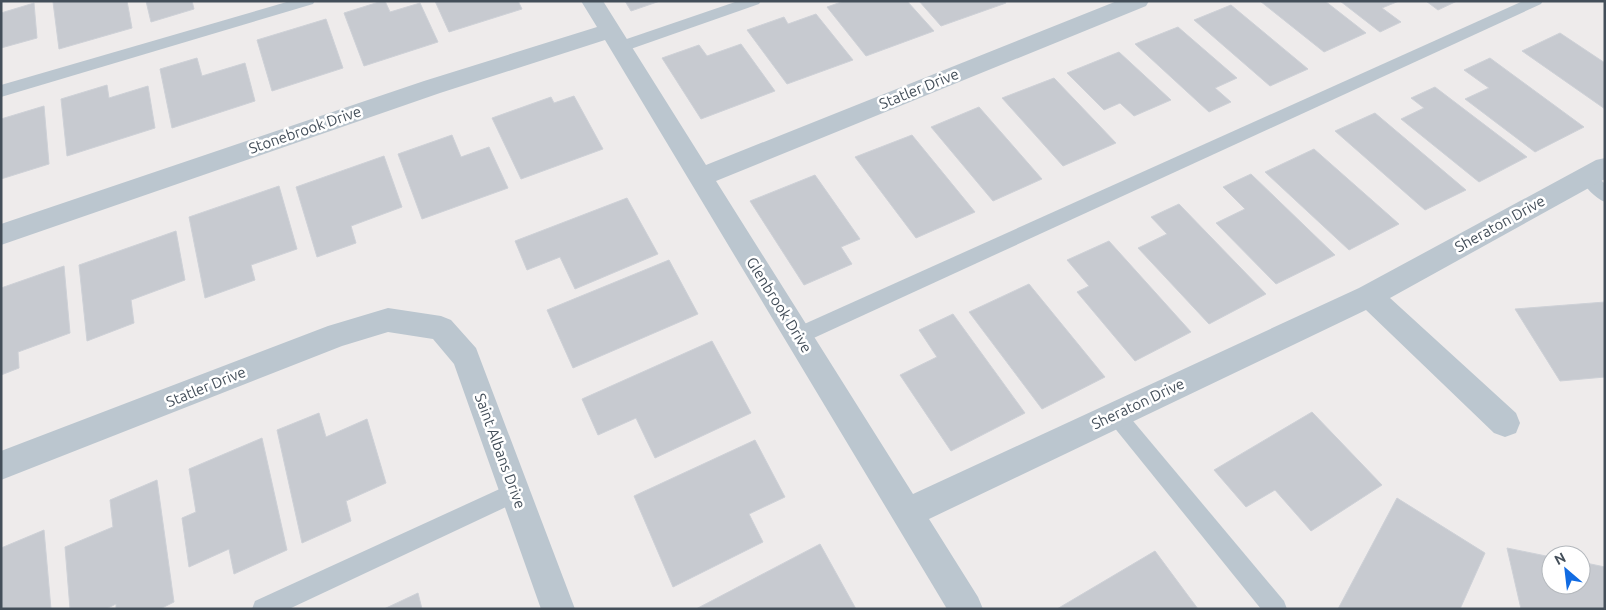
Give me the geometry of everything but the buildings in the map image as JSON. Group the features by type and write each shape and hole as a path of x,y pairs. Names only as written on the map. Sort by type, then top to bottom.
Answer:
{"street":[{"name":"Glenbrook Drive","path":"592,1 966,609"},
{"name":"Statler Drive","path":"700,177 1138,1"},
{"name":"Stonebrook Drive","path":"1,235 432,87 615,39"},
{"name":"Sheraton Drive","path":"907,513 1369,296 1599,180"},
{"path":"1369,296 1505,423"},
{"name":"Statler Drive","path":"1,466 338,335 388,320 412,324"},
{"name":"Saint Albans Drive","path":"412,324 441,328 466,357 558,609"}],"lane":[{"path":"1,91 308,1"},
{"path":"615,39 754,1"},
{"path":"798,336 1536,1"},
{"path":"1116,414 1276,609"},
{"path":"263,609 515,492"}]}
